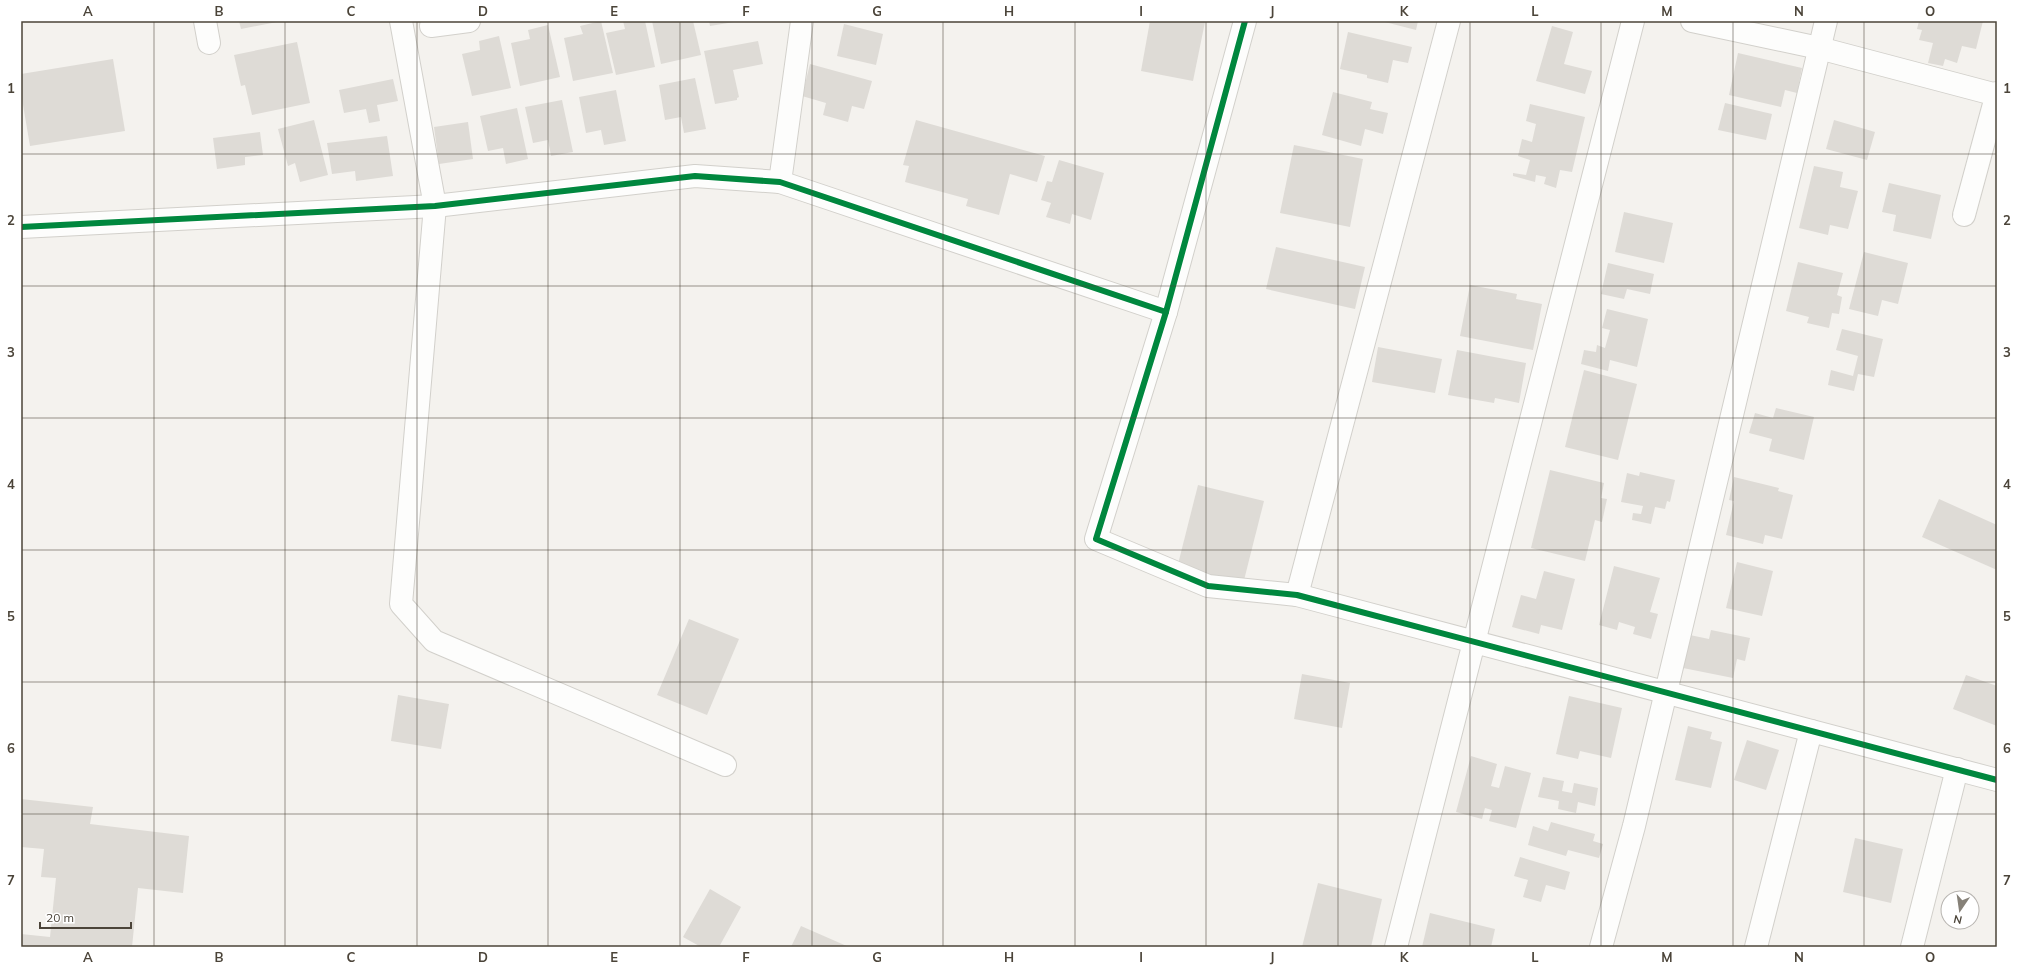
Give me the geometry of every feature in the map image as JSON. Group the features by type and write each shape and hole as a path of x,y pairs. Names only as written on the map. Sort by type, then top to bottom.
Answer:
{"street":[{"path":"205,21 209,43"},
{"path":"401,21 435,206 401,604 434,641 725,765"},
{"path":"431,26 468,21"},
{"path":"780,182 802,21"},
{"path":"1245,21 1166,312 1096,539 1208,586 1297,595 1997,780"},
{"path":"1297,595 1449,21"},
{"path":"1396,947 1633,21"},
{"path":"1692,21 1819,48 1997,94 1964,215"},
{"path":"1601,947 1634,826 1826,21"},
{"path":"21,227 435,206 695,176 780,182 1166,312"},
{"path":"1756,947 1811,731"},
{"path":"1912,947 1957,769"}],"building":[{"path":"239,21 277,21 277,22 241,29"},
{"path":"601,21 613,73 573,81 564,38 583,34 580,26"},
{"path":"623,21 645,21 655,67 616,75 606,33 625,29"},
{"path":"652,21 693,21 701,55 661,64"},
{"path":"709,21 734,21 734,22 710,26"},
{"path":"1150,21 1205,22 1193,81 1141,71"},
{"path":"1381,21 1418,21 1416,30"},
{"path":"1919,21 1983,21 1976,49 1962,46 1957,63 1945,59 1943,66 1928,63 1933,43 1919,40 1922,30 1917,29"},
{"path":"844,24 883,34 876,65 837,56"},
{"path":"548,25 560,77 520,86 511,43 530,39 528,30"},
{"path":"1552,26 1573,32 1564,64 1592,71 1585,94 1536,81"},
{"path":"1348,32 1412,47 1408,63 1393,60 1388,83 1367,78 1367,75 1340,69"},
{"path":"499,36 511,88 472,96 462,54 480,50 479,41"},
{"path":"758,41 763,64 733,70 739,97 737,100 715,104 704,51"},
{"path":"297,42 310,103 252,115 245,85 241,86 234,55"},
{"path":"1738,53 1802,68 1797,93 1785,90 1781,107 1729,95"},
{"path":"113,59 125,131 30,146 21,93 21,74"},
{"path":"810,64 872,81 864,109 852,106 848,122 823,115 826,103 802,96"},
{"path":"695,78 706,129 684,133 681,117 665,120 659,85"},
{"path":"393,79 398,101 377,105 380,121 369,123 366,109 344,113 339,90"},
{"path":"616,90 626,141 604,145 601,130 586,133 579,97"},
{"path":"1333,92 1372,102 1370,109 1388,113 1383,134 1365,129 1361,146 1322,135"},
{"path":"562,100 573,152 551,156 548,140 533,143 525,107"},
{"path":"1725,103 1772,114 1766,140 1718,130"},
{"path":"1530,104 1585,117 1572,172 1560,170 1556,188 1544,184 1546,177 1536,175 1535,182 1513,176 1513,173 1526,175 1530,160 1518,156 1522,139 1532,142 1536,124 1526,121"},
{"path":"517,108 528,159 506,164 503,148 488,151 480,116"},
{"path":"314,120 328,175 300,182 295,163 288,166 278,129"},
{"path":"916,120 1045,156 1037,182 1010,174 999,215 966,206 968,199 905,182 909,166 903,165"},
{"path":"1834,120 1875,132 1867,160 1826,149"},
{"path":"468,122 473,159 439,164 434,127"},
{"path":"260,132 263,155 245,157 245,165 217,169 213,138"},
{"path":"387,136 393,176 356,181 355,171 332,174 327,143"},
{"path":"1294,145 1363,159 1350,227 1280,213"},
{"path":"1059,160 1104,173 1091,220 1072,214 1070,224 1046,217 1051,203 1041,200 1047,181 1052,182"},
{"path":"1814,166 1843,172 1840,187 1858,191 1848,229 1830,225 1828,235 1799,228"},
{"path":"1889,183 1941,195 1931,239 1893,231 1896,215 1882,212"},
{"path":"1624,212 1673,223 1664,263 1615,252"},
{"path":"1276,247 1365,267 1355,309 1266,289"},
{"path":"1864,252 1908,263 1898,304 1882,300 1878,316 1849,309"},
{"path":"1798,262 1843,273 1837,295 1842,297 1839,314 1832,313 1829,328 1807,323 1809,317 1786,311"},
{"path":"1608,263 1654,274 1650,294 1627,289 1624,299 1601,294"},
{"path":"1470,285 1517,294 1516,299 1542,304 1533,350 1460,336"},
{"path":"1607,309 1648,319 1637,367 1610,360 1608,371 1581,364 1584,350 1596,352 1597,345 1605,348 1610,330 1602,328"},
{"path":"1842,329 1883,339 1874,377 1858,374 1854,391 1828,385 1831,370 1853,376 1858,356 1836,350"},
{"path":"1378,347 1442,359 1435,393 1372,382"},
{"path":"1457,350 1526,363 1519,403 1495,398 1494,403 1448,395"},
{"path":"1584,370 1637,384 1618,460 1565,447"},
{"path":"1776,408 1814,417 1804,460 1769,451 1772,439 1749,433 1755,413 1773,418"},
{"path":"1550,470 1604,483 1601,498 1607,499 1602,522 1595,520 1585,561 1531,548"},
{"path":"1640,472 1675,480 1670,502 1667,501 1665,509 1655,507 1651,524 1632,520 1633,513 1641,514 1643,506 1621,502 1627,473 1639,476"},
{"path":"1734,477 1779,488 1778,491 1793,495 1782,539 1765,535 1763,544 1726,535 1734,501 1729,500"},
{"path":"1198,485 1264,501 1241,592 1175,576"},
{"path":"1939,499 1997,525 1997,570 1922,537"},
{"path":"1737,562 1773,571 1762,616 1726,608"},
{"path":"1614,566 1660,578 1650,612 1658,614 1651,639 1633,634 1635,627 1619,622 1617,630 1599,625"},
{"path":"1544,571 1575,579 1562,630 1541,625 1539,634 1512,627 1521,595 1536,599"},
{"path":"689,619 739,639 707,715 657,695"},
{"path":"1711,630 1750,638 1745,661 1737,659 1733,678 1678,667 1685,634 1709,639"},
{"path":"1302,674 1350,683 1342,728 1294,719"},
{"path":"1966,675 1997,686 1997,726 1953,709"},
{"path":"398,695 449,704 441,749 391,741"},
{"path":"1569,696 1622,708 1611,758 1580,751 1578,759 1556,754"},
{"path":"1688,726 1712,732 1710,739 1722,742 1711,788 1675,780"},
{"path":"1747,740 1779,750 1766,790 1734,780"},
{"path":"1471,756 1497,764 1491,786 1499,788 1505,766 1531,773 1516,828 1489,821 1492,810 1485,808 1482,819 1456,812"},
{"path":"1543,777 1564,781 1562,791 1572,793 1574,783 1598,788 1595,806 1578,802 1576,813 1558,809 1559,801 1538,797"},
{"path":"21,799 93,807 90,824 189,836 183,893 138,888 132,947 21,947 21,934 50,937 56,878 41,877 44,849 21,847"},
{"path":"1551,822 1595,834 1593,841 1603,844 1599,858 1568,850 1566,856 1528,845 1533,826 1548,831"},
{"path":"1855,838 1903,849 1891,903 1843,892"},
{"path":"1520,857 1570,872 1565,890 1546,885 1541,902 1523,897 1528,880 1514,876"},
{"path":"1318,883 1382,899 1371,947 1302,947"},
{"path":"710,889 741,907 719,947 701,947 683,937"},
{"path":"1430,913 1495,929 1491,947 1422,947"},
{"path":"801,926 849,947 791,947"}],"cycle path":[{"path":"1245,21 1166,312 1096,539 1208,586 1297,595 1997,780"},
{"path":"21,227 435,206 695,176 780,182 1166,312"}]}
